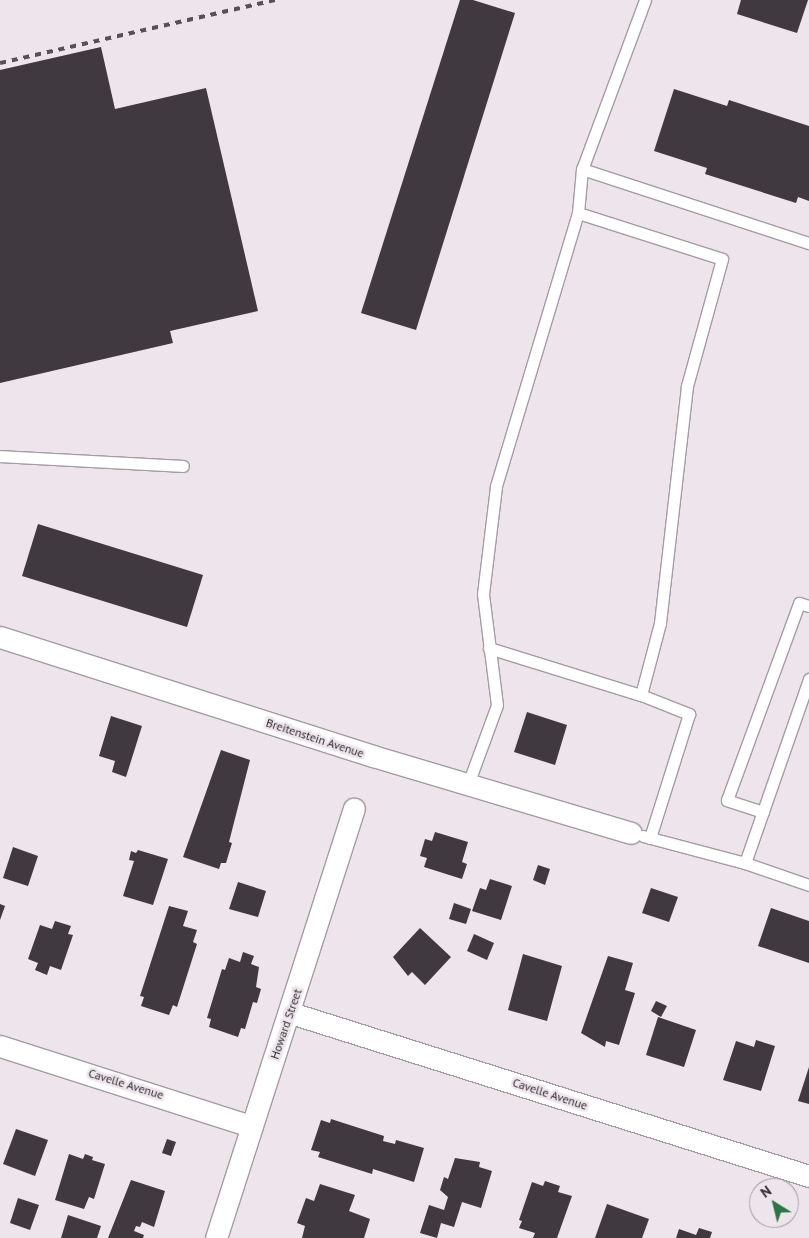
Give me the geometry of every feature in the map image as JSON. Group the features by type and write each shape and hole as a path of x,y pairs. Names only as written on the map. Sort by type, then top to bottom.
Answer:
{"street":[{"name":"Breitenstein Avenue","path":"0,637 468,784 641,835"},
{"name":"Howard Street","path":"216,1238 251,1126 291,1012 354,809"},
{"name":"Cavelle Avenue","path":"291,1012 809,1176"},
{"name":"Cavelle Avenue","path":"0,1046 251,1126"}],"lane":[{"path":"468,784 497,705 483,594 496,486 578,213 582,169 645,0"},
{"path":"582,169 809,243"},
{"path":"578,213 722,259 688,386 660,624 641,695"},
{"path":"0,456 183,466"},
{"path":"763,812 727,800 798,603 809,606"},
{"path":"489,648 641,695 689,714 641,835 745,863 809,884"},
{"path":"745,863 809,679"}],"building":[{"path":"460,0 473,0 515,13 416,330 361,313"},
{"path":"741,0 808,0 797,33 737,14"},
{"path":"101,47 115,109 206,88 258,311 170,331 173,343 0,383 0,70"},
{"path":"674,89 727,106 729,100 809,126 809,201 798,197 796,203 705,174 707,168 654,151"},
{"path":"38,524 203,575 187,627 22,576"},
{"path":"527,712 567,725 555,765 514,752"},
{"path":"111,716 142,726 126,777 112,772 115,761 99,756"},
{"path":"221,750 250,760 229,842 232,843 226,863 221,863 219,869 183,857"},
{"path":"435,832 468,842 462,862 467,864 462,879 424,867 427,858 420,856 425,839 432,841"},
{"path":"13,847 38,856 28,886 3,878"},
{"path":"138,850 168,859 153,905 123,896 134,861 129,860 131,851 136,853"},
{"path":"538,865 550,869 545,885 533,880"},
{"path":"490,879 512,886 501,920 472,911 480,888 486,890"},
{"path":"238,882 266,891 258,917 229,909"},
{"path":"651,888 678,897 669,922 642,913"},
{"path":"454,903 471,909 466,924 449,919"},
{"path":"0,904 5,906 0,920"},
{"path":"169,906 188,911 183,926 197,930 193,942 197,944 177,1007 173,1005 169,1015 141,1006 144,997 140,996"},
{"path":"771,908 809,921 809,963 758,946"},
{"path":"55,921 71,926 68,934 73,935 61,970 50,966 47,975 35,970 38,963 28,959 40,925 52,929"},
{"path":"420,928 451,957 425,985 412,972 408,976 393,957"},
{"path":"474,934 494,943 487,960 467,951"},
{"path":"243,952 254,956 251,964 259,967 256,987 261,989 257,1003 253,1002 245,1029 241,1028 238,1037 209,1027 211,1019 207,1018 222,969 225,970 229,958 240,962"},
{"path":"523,954 562,966 547,1021 508,1010"},
{"path":"608,956 633,963 625,990 635,993 619,1045 606,1041 605,1047 581,1033"},
{"path":"656,1001 667,1006 661,1017 651,1011"},
{"path":"658,1017 696,1030 684,1067 646,1055"},
{"path":"756,1040 775,1046 761,1091 723,1080 736,1041 754,1047"},
{"path":"809,1067 809,1104 798,1101"},
{"path":"331,1119 384,1136 383,1141 395,1144 396,1140 424,1148 414,1182 373,1169 372,1174 318,1157 320,1152 311,1150 321,1120 330,1123"},
{"path":"16,1129 48,1140 35,1176 3,1164"},
{"path":"167,1139 176,1142 171,1156 162,1153"},
{"path":"69,1154 83,1159 85,1154 93,1157 92,1160 105,1164 94,1199 89,1197 84,1209 55,1200"},
{"path":"455,1158 480,1162 479,1167 492,1171 481,1208 462,1202 454,1227 441,1223 437,1238 420,1233 429,1205 444,1210 448,1197 440,1190 444,1177 448,1179"},
{"path":"131,1180 165,1191 154,1227 142,1222 140,1227 136,1226 134,1231 144,1235 143,1238 108,1238"},
{"path":"545,1181 560,1186 558,1192 572,1196 557,1238 533,1238 535,1233 519,1228 522,1221 519,1220 532,1182 543,1186"},
{"path":"320,1184 355,1195 349,1211 370,1219 364,1238 302,1238 305,1226 297,1223 306,1198 314,1201"},
{"path":"18,1198 39,1205 30,1230 10,1223"},
{"path":"607,1204 649,1219 642,1238 595,1238"},
{"path":"68,1215 101,1226 97,1238 61,1238"},
{"path":"699,1228 712,1232 710,1238 676,1238 679,1229 696,1235"}],"railway":[{"path":"0,63 275,0"}]}
